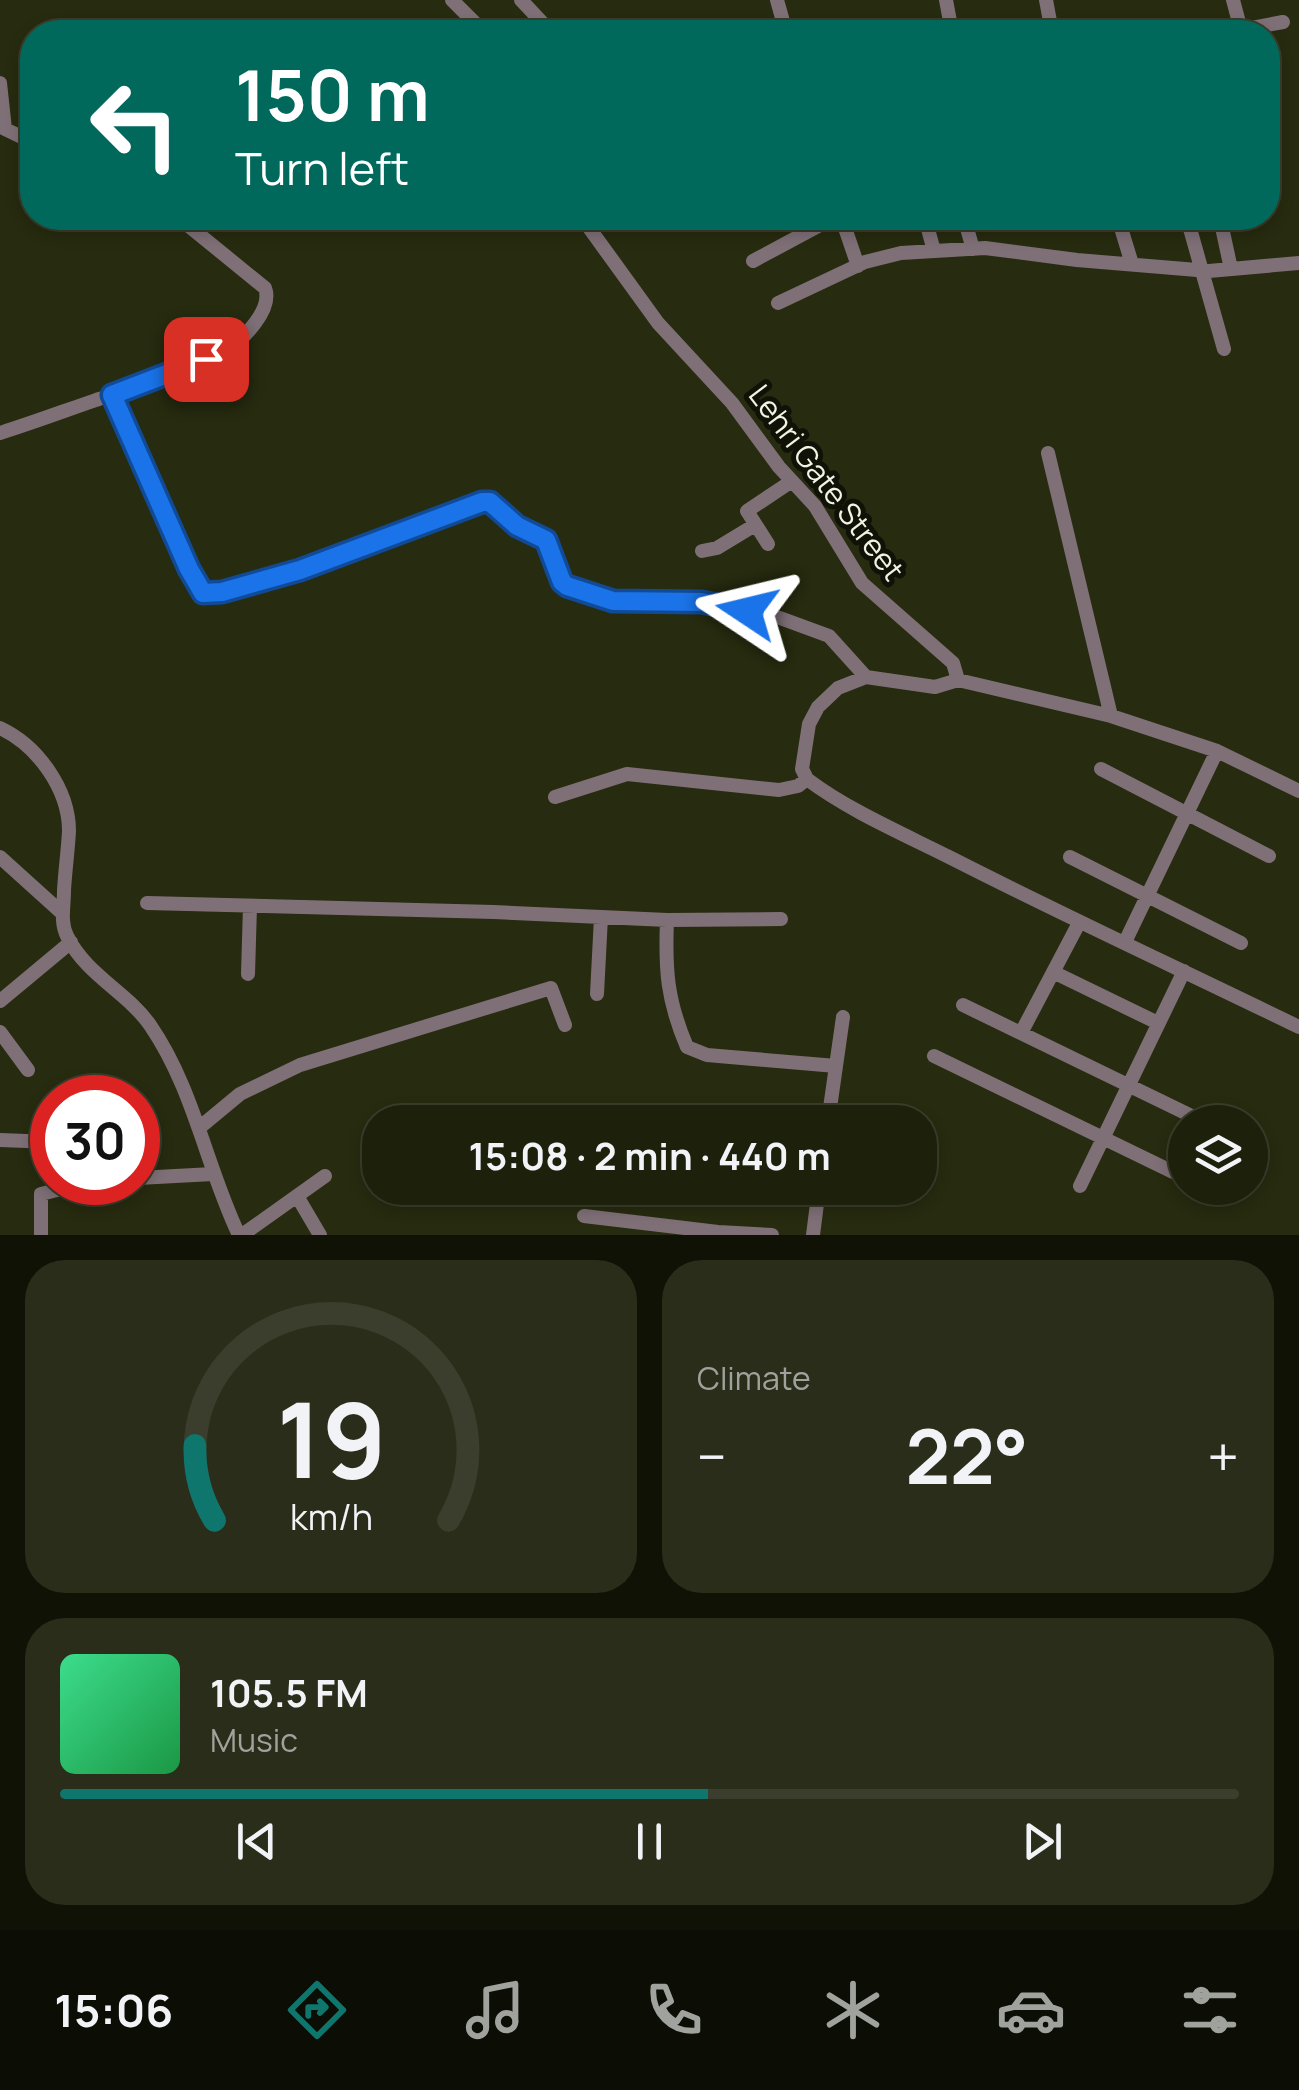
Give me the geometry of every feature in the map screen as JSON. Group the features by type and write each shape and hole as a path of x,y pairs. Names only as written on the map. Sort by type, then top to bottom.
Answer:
{"street":[{"path":"452,0 472,20"},
{"path":"521,0 540,20"},
{"path":"0,83 4,129 20,136"},
{"path":"0,433 186,368 229,348 266,307 268,295 194,230"},
{"name":"Lehri Gate Street","path":"591,230 658,323 732,403 815,506 862,582 954,663 958,680"},
{"path":"753,261 812,230"},
{"path":"846,230 858,266"},
{"path":"928,230 934,251"},
{"path":"967,230 973,249"},
{"path":"1122,230 1132,264"},
{"path":"1191,230 1224,348"},
{"path":"1223,230 1231,269"},
{"path":"778,303 858,266 902,253 973,249 1203,270 1298,267"},
{"path":"112,395 203,593 222,592 300,570 452,512 490,502 517,526 546,540 567,586 613,601 702,602 780,618 829,636 866,676"},
{"path":"1048,453 1111,716"},
{"path":"768,544 747,510 792,481"},
{"path":"702,551 717,548 755,525"},
{"path":"1299,791 1217,752 1111,716 958,680 935,688 866,676 838,688 818,707 803,749 802,769 808,779 902,833 1078,923 1125,942 1299,1028"},
{"path":"0,728 22,741 58,785 69,830 62,914 72,942 94,974 148,1021 176,1070 213,1174 240,1235 325,1176"},
{"path":"1125,942 1217,752"},
{"path":"1101,769 1269,856"},
{"path":"555,797 627,774 779,790 808,779"},
{"path":"0,857 62,914"},
{"path":"1070,858 1241,943"},
{"path":"147,903 667,920 781,919"},
{"path":"248,974 250,906"},
{"path":"597,994 601,916"},
{"path":"667,920 666,980 676,1023 687,1047 707,1055 836,1066"},
{"path":"1021,1032 1078,923"},
{"path":"0,1001 72,942"},
{"path":"1080,1186 1184,971"},
{"path":"1053,972 1158,1024"},
{"path":"199,1128 240,1094 300,1066 551,988 565,1025"},
{"path":"963,1005 1169,1105"},
{"path":"830,1105 842,1017"},
{"path":"0,1032 28,1070"},
{"path":"934,1056 1168,1170"},
{"path":"0,1140 30,1141"},
{"path":"160,1177 213,1174"},
{"path":"297,1196 320,1235"},
{"path":"41,1205 41,1235"},
{"path":"813,1235 817,1205"},
{"path":"584,1216 772,1235"}],"route":[{"path":"206,359 112,395 203,593 222,592 300,570 438,517 490,502 517,526 546,540 567,586 613,601 702,602 747,611"}]}
